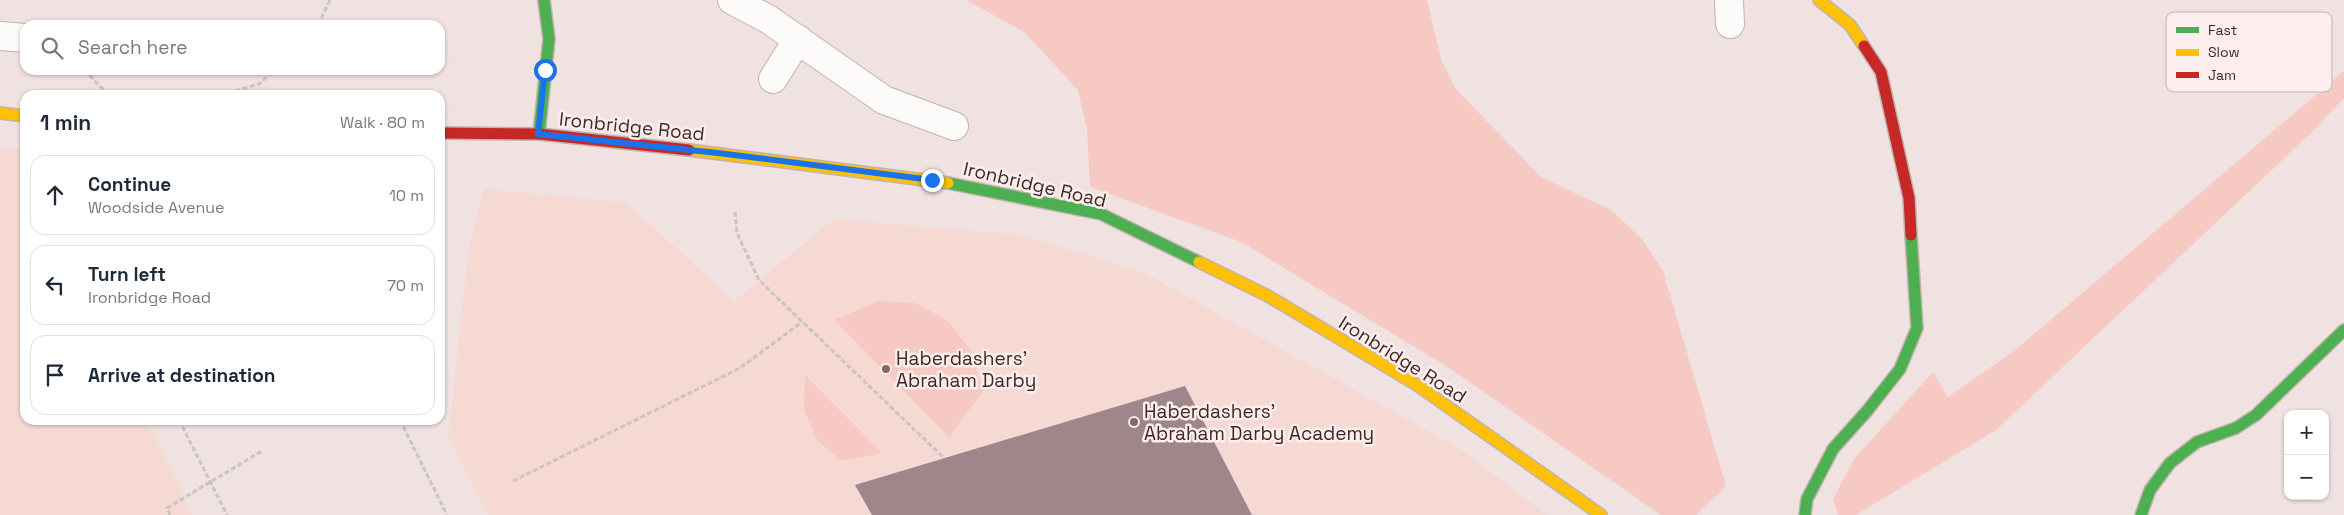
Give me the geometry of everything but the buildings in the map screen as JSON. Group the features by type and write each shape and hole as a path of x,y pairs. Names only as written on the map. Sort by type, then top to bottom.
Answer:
{"main road":[{"path":"538,134 549,39 544,0"},
{"path":"1805,515 1806,499 1833,449 1867,411 1900,369 1916,328 1909,198 1881,72 1850,25 1819,0"},
{"path":"0,113 20,115"},
{"name":"Ironbridge Road","path":"445,133 538,134 718,153 932,180 1101,214 1268,296 1400,375 1601,515"},
{"path":"2141,515 2150,490 2170,463 2197,442 2236,428 2256,415 2344,330"}],"street":[{"path":"732,0 768,19 884,100 954,126"},
{"path":"0,36 20,38"},
{"path":"773,79 798,40"}],"path":[{"path":"320,20 330,0"},
{"path":"89,75 104,90"},
{"path":"238,90 259,84 269,75"},
{"path":"735,212 737,233 759,280 944,458"},
{"path":"513,481 740,368 802,322"},
{"path":"182,425 227,515"},
{"path":"402,425 447,515"},
{"path":"170,515 167,508 262,451"}],"shaded area":[{"path":"966,0 1427,0 1441,59 1455,88 1541,177 1611,210 1642,239 1663,271 1726,486 1696,515 1661,515 1451,369 1241,242 1090,187 1087,130 1078,90 1024,32"},
{"path":"2344,71 2344,98 2312,132 1996,430 1856,515 1838,515 1833,499 1854,459 1933,372 1948,397 2014,351 2319,92 2332,92 2332,81"},
{"path":"0,148 20,149 20,425 148,425 193,515 0,515"},
{"name":"Haberdashers' Abraham Darby","path":"484,189 627,203 734,301 834,219 1022,235 1145,273 1462,450 1547,515 488,515 448,437 469,247"},
{"path":"879,301 915,303 947,320 970,349 983,391 949,437 834,320"},
{"path":"805,375 882,453 841,461 817,440 804,410"}],"traffic: fast":[{"path":"539,134 549,39 544,0"},
{"path":"948,183 1101,214 1199,262"},
{"path":"1805,515 1807,499 1833,449 1867,411 1900,369 1917,328 1911,235"},
{"path":"2141,515 2150,490 2170,463 2197,442 2236,428 2256,415 2344,330"}],"traffic: slow":[{"path":"1819,0 1850,25 1864,46"},
{"path":"0,113 20,115"},
{"path":"689,150 948,183"},
{"path":"1199,262 1268,296 1417,385 1601,515"}],"traffic: jam":[{"path":"1864,46 1881,72 1909,198 1911,235"},
{"path":"445,133 539,134 689,150"}],"place":[{"name":"Haberdashers' Abraham Darby","path":"886,369"},
{"name":"Haberdashers' Abraham Darby Academy","path":"1134,422"}],"route":[{"path":"545,70 538,134 718,153 932,180"}]}
